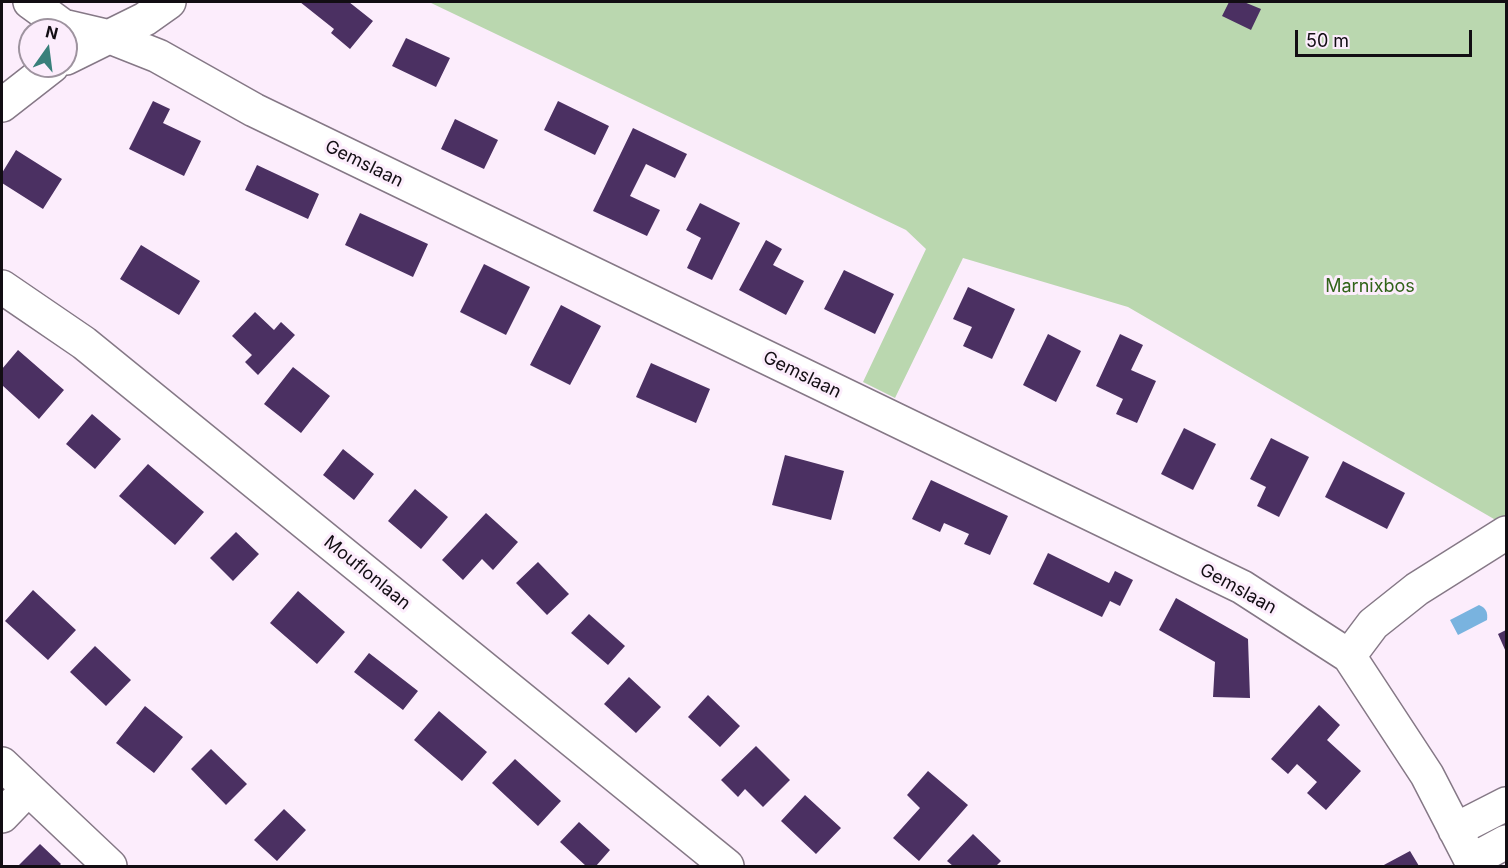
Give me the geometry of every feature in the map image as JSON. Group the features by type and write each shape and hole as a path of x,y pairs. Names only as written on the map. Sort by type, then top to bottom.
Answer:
{"street":[{"name":"Gemslaan","path":"30,2 63,26 110,37 158,56 254,110 1242,587 1349,656 1427,775 1472,864"},
{"path":"78,52 145,19 169,2"},
{"path":"2,105 37,78"},
{"name":"Mouflonlaan","path":"2,287 84,343 727,867"},
{"path":"1349,656 1373,624 1417,589 1506,533"},
{"path":"2,764 110,867"},
{"path":"2,816 27,790"},
{"path":"1455,830 1506,804"},
{"path":"1472,864 1506,842"}],"green space":[{"name":"Marnixbos","path":"429,2 1506,2 1506,526 1128,307 963,258 895,398 863,382 926,249 906,230"}],"water":[{"path":"1479,605 1486,611 1487,620 1458,635 1450,620"}],"building":[{"path":"300,2 349,2 373,21 350,49 331,33 334,29"},
{"path":"1229,2 1244,2 1261,9 1251,30 1222,16"},
{"path":"406,38 450,58 436,87 392,66"},
{"path":"153,101 170,109 163,123 201,141 184,176 129,149"},
{"path":"558,101 609,126 595,155 544,130"},
{"path":"455,119 498,140 484,169 441,149"},
{"path":"633,128 687,154 675,178 646,164 630,196 660,210 647,236 593,211"},
{"path":"16,150 62,179 43,209 2,183 2,173"},
{"path":"257,165 319,194 308,219 245,190"},
{"path":"700,203 740,223 712,280 687,268 701,238 686,230"},
{"path":"360,213 428,244 413,277 345,245"},
{"path":"766,240 782,249 773,265 804,281 786,315 739,290"},
{"path":"141,245 200,281 179,315 120,279"},
{"path":"484,264 530,287 506,335 460,312"},
{"path":"844,270 894,294 875,334 824,309"},
{"path":"968,287 1015,309 992,359 963,346 972,327 953,319"},
{"path":"561,305 601,326 570,385 530,365"},
{"path":"255,312 274,330 281,322 295,335 258,375 245,362 252,355 232,336"},
{"path":"1048,334 1081,351 1056,402 1023,385"},
{"path":"1120,334 1143,345 1131,370 1156,381 1137,423 1116,414 1123,399 1096,386"},
{"path":"18,350 64,390 39,419 2,385 2,369"},
{"path":"651,363 710,389 696,423 636,397"},
{"path":"293,367 330,396 301,433 264,404"},
{"path":"92,414 121,439 95,469 66,444"},
{"path":"1184,428 1216,444 1193,490 1161,474"},
{"path":"1271,438 1309,457 1279,517 1257,506 1266,487 1250,479"},
{"path":"343,449 374,474 354,500 323,475"},
{"path":"785,455 844,471 831,520 772,505"},
{"path":"1343,461 1405,493 1387,529 1325,497"},
{"path":"148,464 204,512 175,545 119,496"},
{"path":"931,480 1008,516 990,555 964,544 969,534 944,523 940,532 912,519"},
{"path":"415,489 448,517 421,549 388,521"},
{"path":"486,513 518,542 493,570 482,559 463,580 442,560"},
{"path":"236,532 259,554 233,581 210,558"},
{"path":"1048,553 1109,583 1115,571 1133,580 1120,606 1110,601 1102,617 1033,584"},
{"path":"538,562 569,594 547,615 516,583"},
{"path":"33,590 76,630 48,660 5,621"},
{"path":"298,591 345,632 317,664 270,623"},
{"path":"1176,598 1248,639 1250,698 1213,697 1215,662 1159,630"},
{"path":"589,614 625,646 608,665 571,633"},
{"path":"1506,630 1506,652 1498,634"},
{"path":"95,646 131,680 106,706 70,672"},
{"path":"369,653 418,691 403,710 354,672"},
{"path":"629,677 661,707 636,733 604,704"},
{"path":"708,695 740,726 720,747 688,717"},
{"path":"1319,705 1340,725 1327,740 1361,771 1326,810 1307,793 1317,782 1297,764 1288,774 1271,759"},
{"path":"145,706 183,737 154,773 116,743"},
{"path":"439,711 487,752 462,781 414,740"},
{"path":"756,746 790,780 763,807 745,789 738,797 721,780"},
{"path":"211,749 247,784 226,805 191,769"},
{"path":"515,759 561,801 538,826 492,783"},
{"path":"928,771 968,805 919,861 893,838 920,808 907,795"},
{"path":"805,795 841,828 816,854 781,821"},
{"path":"284,809 306,830 277,861 254,840"},
{"path":"579,822 610,850 596,866 586,866 560,842"},
{"path":"973,834 1001,861 996,866 953,866 947,861"},
{"path":"40,844 61,864 59,866 18,866"},
{"path":"1410,851 1419,866 1382,866"}]}
